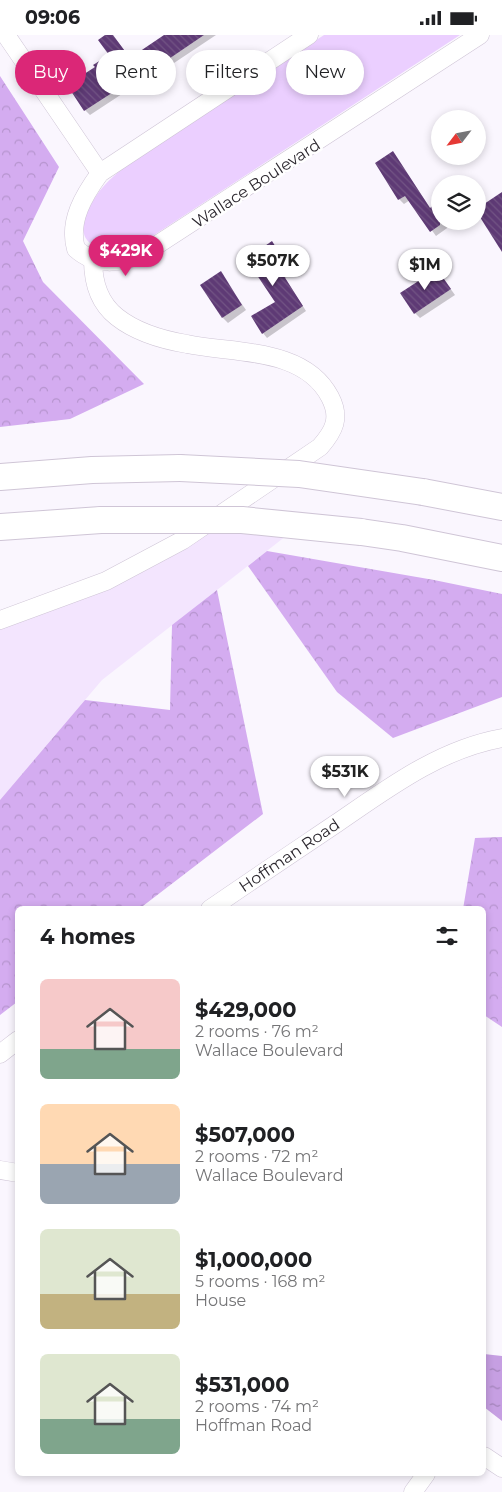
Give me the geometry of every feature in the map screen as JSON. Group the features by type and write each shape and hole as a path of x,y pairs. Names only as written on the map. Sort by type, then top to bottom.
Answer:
{"highway":[{"path":"0,477 92,470 180,468 299,474 423,491 502,507"},
{"path":"0,527 101,520 242,520 361,532 402,538 502,558"}],"street":[{"path":"6,35 100,173"},
{"path":"0,620 106,581 183,540 320,447 331,434 337,415 328,392 317,380 290,362 267,356 180,343 137,329 118,318 108,309 98,290 93,272 93,259 76,249 73,231 80,207 100,173 309,35"},
{"name":"Wallace Boulevard","path":"93,259 109,263 127,261 162,244 480,35"},
{"name":"Hoffman Road","path":"214,906 374,798 436,759 461,749 502,738"},
{"path":"0,1054 15,1043"},
{"path":"0,1170 15,1172"},
{"path":"486,1457 502,1468"},
{"path":"413,1492 425,1476"}],"shaded area":[{"path":"324,35 460,35 145,241 129,246 102,248 92,244 85,237 83,227 87,213 96,196 119,172 135,159 233,95 276,95 276,66 286,60 286,95 364,95 364,50 301,50"},
{"path":"202,519 300,525 102,680 0,800 0,611 92,579"}],"green space":[{"path":"0,76 59,167 23,241 43,282 144,384 70,419 0,427"},
{"path":"267,551 434,580 502,594 502,697 393,738 337,692 248,566"},
{"path":"217,590 263,814 143,906 15,906 15,1004 0,1015 0,800 85,700 170,710 172,625"},
{"path":"502,837 502,1027 486,1016 486,906 464,906 475,838"}],"water":[{"path":"486,1354 502,1356 502,1421 486,1409"}],"building":[{"path":"105,35 113,35 124,50 105,50 98,40"},
{"path":"164,35 204,35 176,54 176,50 142,50"},
{"path":"96,63 96,95 109,95 84,111 74,95 86,95 86,73 95,67 93,65"},
{"path":"393,151 431,207 431,230 433,230 430,232 405,196 398,200 375,163"},
{"path":"502,192 502,252 486,227 486,203"},
{"path":"272,241 289,268 282,273 303,306 262,334 251,316 275,302 246,259"},
{"path":"437,269 451,289 414,314 400,293"},
{"path":"221,271 242,305 222,318 200,285"}]}
